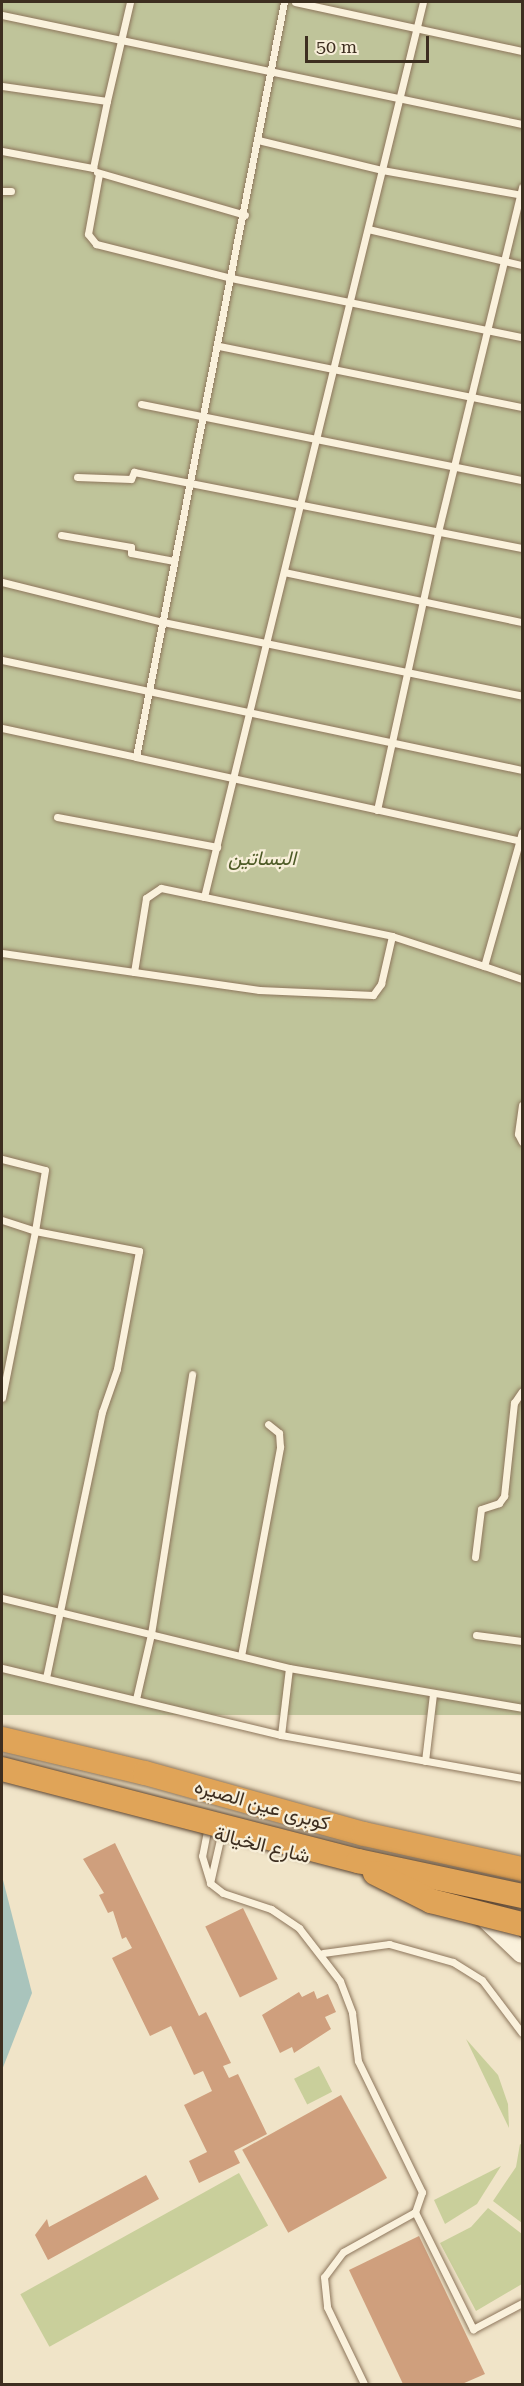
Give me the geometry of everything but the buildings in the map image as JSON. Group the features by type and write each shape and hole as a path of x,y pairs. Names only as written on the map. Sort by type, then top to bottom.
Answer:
{"highway":[{"name":"كوبرى عين الصيره","path":"2,1739 145,1773 364,1834 522,1869"},
{"name":"كوبرى عين الصيره","path":"2,1769 358,1861 522,1896"},
{"path":"358,1861 430,1900 522,1924"}],"street":[{"name":"شارع الخيالة","path":"2,1748 522,1877"},
{"name":"شارع الخيالة","path":"2,1779 466,1897 522,1908"},
{"path":"214,1833 229,1804"},
{"path":"466,1897 522,1953"}],"lane":[{"path":"93,168 130,2"},
{"path":"136,758 188,484 206,417 284,2"},
{"path":"295,2 417,32 522,51"},
{"path":"204,897 237,779 267,642 423,2"},
{"path":"2,15 522,124"},
{"path":"2,86 107,101"},
{"path":"258,140 382,170 522,192 438,532 377,810"},
{"path":"2,151 93,168 99,174 245,215"},
{"path":"99,174 88,234 91,240 231,278 350,304 522,337"},
{"path":"2,191 11,191"},
{"path":"368,229 522,265"},
{"path":"219,346 522,407"},
{"path":"141,405 318,436 522,480"},
{"path":"77,477 131,479 134,472 522,548"},
{"path":"61,535 131,547 131,553 174,561"},
{"path":"284,572 522,622"},
{"path":"2,582 163,622 522,696"},
{"path":"2,660 522,770"},
{"path":"2,729 377,810 522,838 484,966"},
{"path":"57,817 217,847"},
{"path":"134,972 149,892 161,888 392,936 522,979"},
{"path":"2,953 260,990 373,994 381,984 392,936"},
{"path":"522,1105 518,1134 522,1143"},
{"path":"2,1159 45,1170 2,1398"},
{"path":"2,1220 35,1230 139,1251 117,1369 102,1412 45,1677"},
{"path":"136,1699 151,1634 192,1374"},
{"path":"475,1557 481,1509 499,1503 504,1496 514,1403 522,1391"},
{"path":"241,1656 280,1447 279,1433 268,1424"},
{"path":"2,1598 289,1668 522,1708"},
{"path":"476,1635 522,1641"},
{"path":"2,1668 281,1735 522,1778"},
{"path":"281,1735 289,1668"},
{"path":"425,1761 433,1694"},
{"path":"214,1833 202,1856 210,1883 223,1893 271,1909 299,1928 323,1953 340,1981 352,2013 362,2073 422,2192 415,2212 343,2252 324,2277 327,2307 364,2385"},
{"path":"210,1883 214,1833"},
{"path":"323,1953 389,1944 453,1962 482,1980 522,2033"},
{"path":"415,2212 473,2329 522,2303"}],"green space":[{"name":"البساتين","path":"2,2 522,2 522,1715 2,1715"},
{"path":"466,2039 498,2075 508,2104 509,2128"},
{"path":"319,2066 332,2092 307,2105 294,2079"},
{"path":"520,2144 522,2145 522,2223 493,2201 516,2167"},
{"path":"501,2166 477,2204 445,2224 434,2200"},
{"path":"239,2173 268,2225 49,2347 20,2294"},
{"path":"488,2208 522,2234 522,2284 476,2311 440,2243 471,2227"}],"water":[{"path":"2,1876 32,1993 2,2070"}]}
